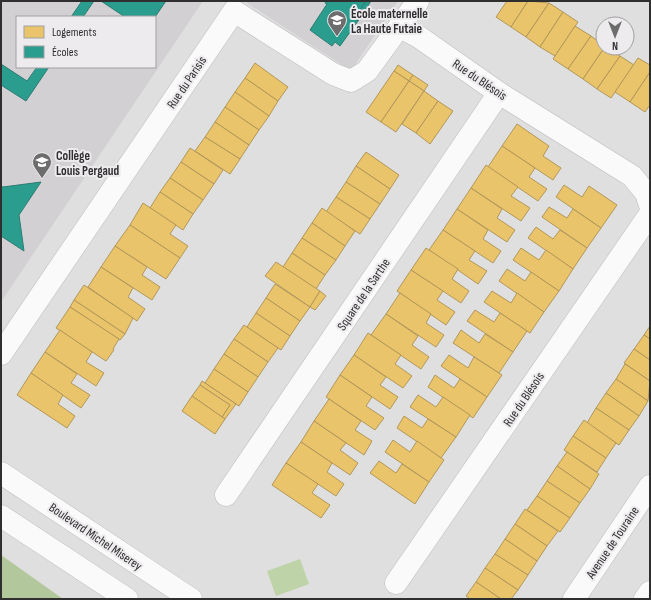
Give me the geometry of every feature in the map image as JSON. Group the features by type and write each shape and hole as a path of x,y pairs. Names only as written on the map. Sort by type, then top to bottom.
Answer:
{"street":[{"name":"Rue du Parisis","path":"1,354 234,11 333,74 351,81 367,70 418,1"},
{"name":"Rue du Blésois","path":"400,27 419,37 499,93 632,176 646,193 650,205"},
{"name":"Square de la Sarthe","path":"226,495 499,93"},
{"name":"Rue du Blésois","path":"396,583 650,214"},
{"name":"Boulevard Michel Miserey","path":"1,473 191,599"},
{"name":"Avenue de Touraine","path":"574,599 650,486"},
{"path":"1,516 126,599"},
{"path":"645,599 650,592"}],"shaded area":[{"name":"Collège Louis Pergaud","path":"1,1 203,1 1,302"},
{"name":"École maternelle La Haute Futaie","path":"248,1 398,1 351,71 247,3"}],"green space":[{"path":"1,555 63,599 1,599"},
{"path":"300,559 309,584 276,596 267,571"}],"building: Logements":[{"path":"507,1 528,1 511,27 496,17"},
{"path":"528,1 549,3 526,37 511,27"},
{"path":"549,3 563,12 540,47 526,37"},
{"path":"563,12 578,22 555,56 540,47"},
{"path":"575,26 591,36 568,69 553,59"},
{"path":"591,36 595,39 595,56 599,56 583,79 568,69"},
{"path":"599,56 620,56 597,89 583,79"},
{"path":"620,56 634,65 611,98 597,89"},
{"path":"638,58 650,65 650,72 630,102 615,92"},
{"path":"255,63 288,87 278,101 245,78"},
{"path":"398,65 413,75 409,81 394,71"},
{"path":"394,71 409,81 381,122 366,112"},
{"path":"650,72 650,105 645,112 630,102"},
{"path":"413,75 428,85 424,91 409,81"},
{"path":"245,78 278,101 269,116 235,92"},
{"path":"409,81 424,91 396,132 381,122"},
{"path":"424,91 438,101 416,133 402,124"},
{"path":"235,92 269,116 259,130 225,107"},
{"path":"438,101 453,111 430,144 416,133"},
{"path":"225,107 259,130 249,145 215,122"},
{"path":"215,122 249,145 240,159 205,137"},
{"path":"517,124 549,146 543,156 561,168 553,180 502,146"},
{"path":"205,137 240,159 230,174 195,151"},
{"path":"502,146 535,168 529,177 547,189 538,201 488,167"},
{"path":"190,148 223,170 214,184 181,162"},
{"path":"366,152 399,175 390,189 356,166"},
{"path":"181,162 214,184 203,200 170,178"},
{"path":"486,165 518,187 511,196 530,208 521,221 471,188"},
{"path":"356,166 390,189 380,204 346,182"},
{"path":"170,178 203,200 193,214 160,192"},
{"path":"346,182 380,204 370,219 336,197"},
{"path":"564,185 582,197 589,186 617,205 601,228 556,197"},
{"path":"471,188 502,209 497,218 515,230 507,242 457,209"},
{"path":"160,192 193,214 183,230 150,208"},
{"path":"336,197 370,219 360,234 326,212"},
{"path":"143,203 176,225 170,234 188,246 180,258 130,225"},
{"path":"549,207 567,218 573,209 601,228 587,248 542,217"},
{"path":"322,208 355,231 345,246 312,223"},
{"path":"457,209 488,230 483,239 501,251 493,263 443,230"},
{"path":"312,223 345,246 336,260 302,238"},
{"path":"130,225 180,258 166,279 115,246"},
{"path":"536,227 553,239 560,230 587,248 573,269 528,238"},
{"path":"443,230 475,251 469,260 487,271 478,284 429,250"},
{"path":"302,238 336,260 325,275 292,253"},
{"path":"115,246 147,267 142,275 160,287 152,300 101,267"},
{"path":"426,248 458,269 452,279 469,291 461,303 411,270"},
{"path":"521,248 539,260 546,250 573,269 559,291 513,260"},
{"path":"292,253 325,275 316,289 283,267"},
{"path":"276,262 320,291 310,307 265,276"},
{"path":"101,267 133,288 128,297 145,309 137,321 88,287"},
{"path":"507,269 525,281 531,272 559,291 544,312 499,281"},
{"path":"411,270 443,291 437,300 455,312 446,325 397,291"},
{"path":"275,284 310,307 300,321 266,298"},
{"path":"84,285 133,318 125,334 74,300"},
{"path":"320,291 326,296 315,310 310,307"},
{"path":"492,291 511,303 517,293 544,312 530,333 484,302"},
{"path":"400,293 431,314 426,323 444,335 436,347 386,314"},
{"path":"266,298 300,321 290,336 256,313"},
{"path":"74,300 125,334 120,340 70,307"},
{"path":"70,307 119,339 113,349 114,350 106,361 56,328"},
{"path":"475,310 494,322 500,313 527,331 513,352 467,321"},
{"path":"256,313 290,336 281,350 247,327"},
{"path":"386,314 418,336 412,345 429,357 421,369 371,335"},
{"path":"244,325 278,348 268,362 234,339"},
{"path":"650,326 650,339 644,335"},
{"path":"60,330 92,352 86,362 104,373 96,386 45,352"},
{"path":"461,330 479,343 485,334 513,352 499,373 453,343"},
{"path":"368,333 401,355 395,364 412,376 403,388 354,355"},
{"path":"644,335 650,339 650,360 634,349"},
{"path":"234,339 268,362 258,377 224,354"},
{"path":"634,349 650,360 650,381 624,363"},
{"path":"45,352 77,374 71,383 90,395 81,408 31,373"},
{"path":"224,354 258,377 248,392 214,369"},
{"path":"354,355 386,377 380,385 398,397 390,409 340,375"},
{"path":"449,355 468,368 474,357 502,375 487,397 441,366"},
{"path":"625,364 650,381 648,401 616,379"},
{"path":"214,369 248,392 239,406 205,383"},
{"path":"31,373 63,395 58,404 75,416 67,428 17,395"},
{"path":"340,375 372,397 366,406 384,418 375,430 326,397"},
{"path":"435,375 454,388 460,379 487,397 473,418 428,387"},
{"path":"616,379 648,401 639,416 606,393"},
{"path":"202,381 236,404 225,419 222,417 230,405 200,385"},
{"path":"200,385 230,405 222,417 192,396"},
{"path":"606,393 639,416 629,430 596,408"},
{"path":"418,395 436,407 443,397 470,415 456,437 410,407"},
{"path":"192,396 225,419 215,434 182,411"},
{"path":"329,399 361,421 355,430 372,441 364,455 314,421"},
{"path":"596,408 629,430 619,445 587,423"},
{"path":"404,416 422,428 428,419 456,437 441,458 397,428"},
{"path":"584,420 616,443 606,458 573,436"},
{"path":"314,421 346,443 340,450 358,463 350,475 301,442"},
{"path":"573,436 606,458 597,472 564,450"},
{"path":"393,440 410,452 417,441 444,460 429,482 385,452"},
{"path":"301,442 332,463 327,472 344,484 336,496 286,463"},
{"path":"567,452 599,474 590,489 557,466"},
{"path":"379,461 396,473 402,464 429,482 415,504 370,473"},
{"path":"286,463 318,484 312,493 330,505 321,518 272,485"},
{"path":"557,466 590,489 580,503 547,481"},
{"path":"547,481 580,503 570,518 537,496"},
{"path":"537,496 570,518 560,532 527,510"},
{"path":"525,509 558,531 547,546 515,524"},
{"path":"515,524 547,546 537,561 505,539"},
{"path":"505,539 537,561 528,575 495,554"},
{"path":"495,554 528,575 518,590 485,568"},
{"path":"485,568 518,590 511,599 501,599 476,582"},
{"path":"476,582 501,599 470,599 466,596"}],"building: Écoles":[{"path":"82,1 94,1 84,16 72,16"},
{"path":"101,1 166,1 156,16 124,16"},
{"path":"326,1 366,1 354,19 358,21 340,46 335,42 332,46 310,30 327,4 325,3"},
{"path":"366,1 371,1 358,21 354,19"},
{"path":"1,64 27,81 36,68 48,68 26,101 1,85"},
{"path":"41,182 19,215 24,251 1,236 1,186"}],"place":[{"name":"École maternelle La Haute Futaie","path":"337,37"},
{"name":"Collège Louis Pergaud","path":"42,179"}]}
